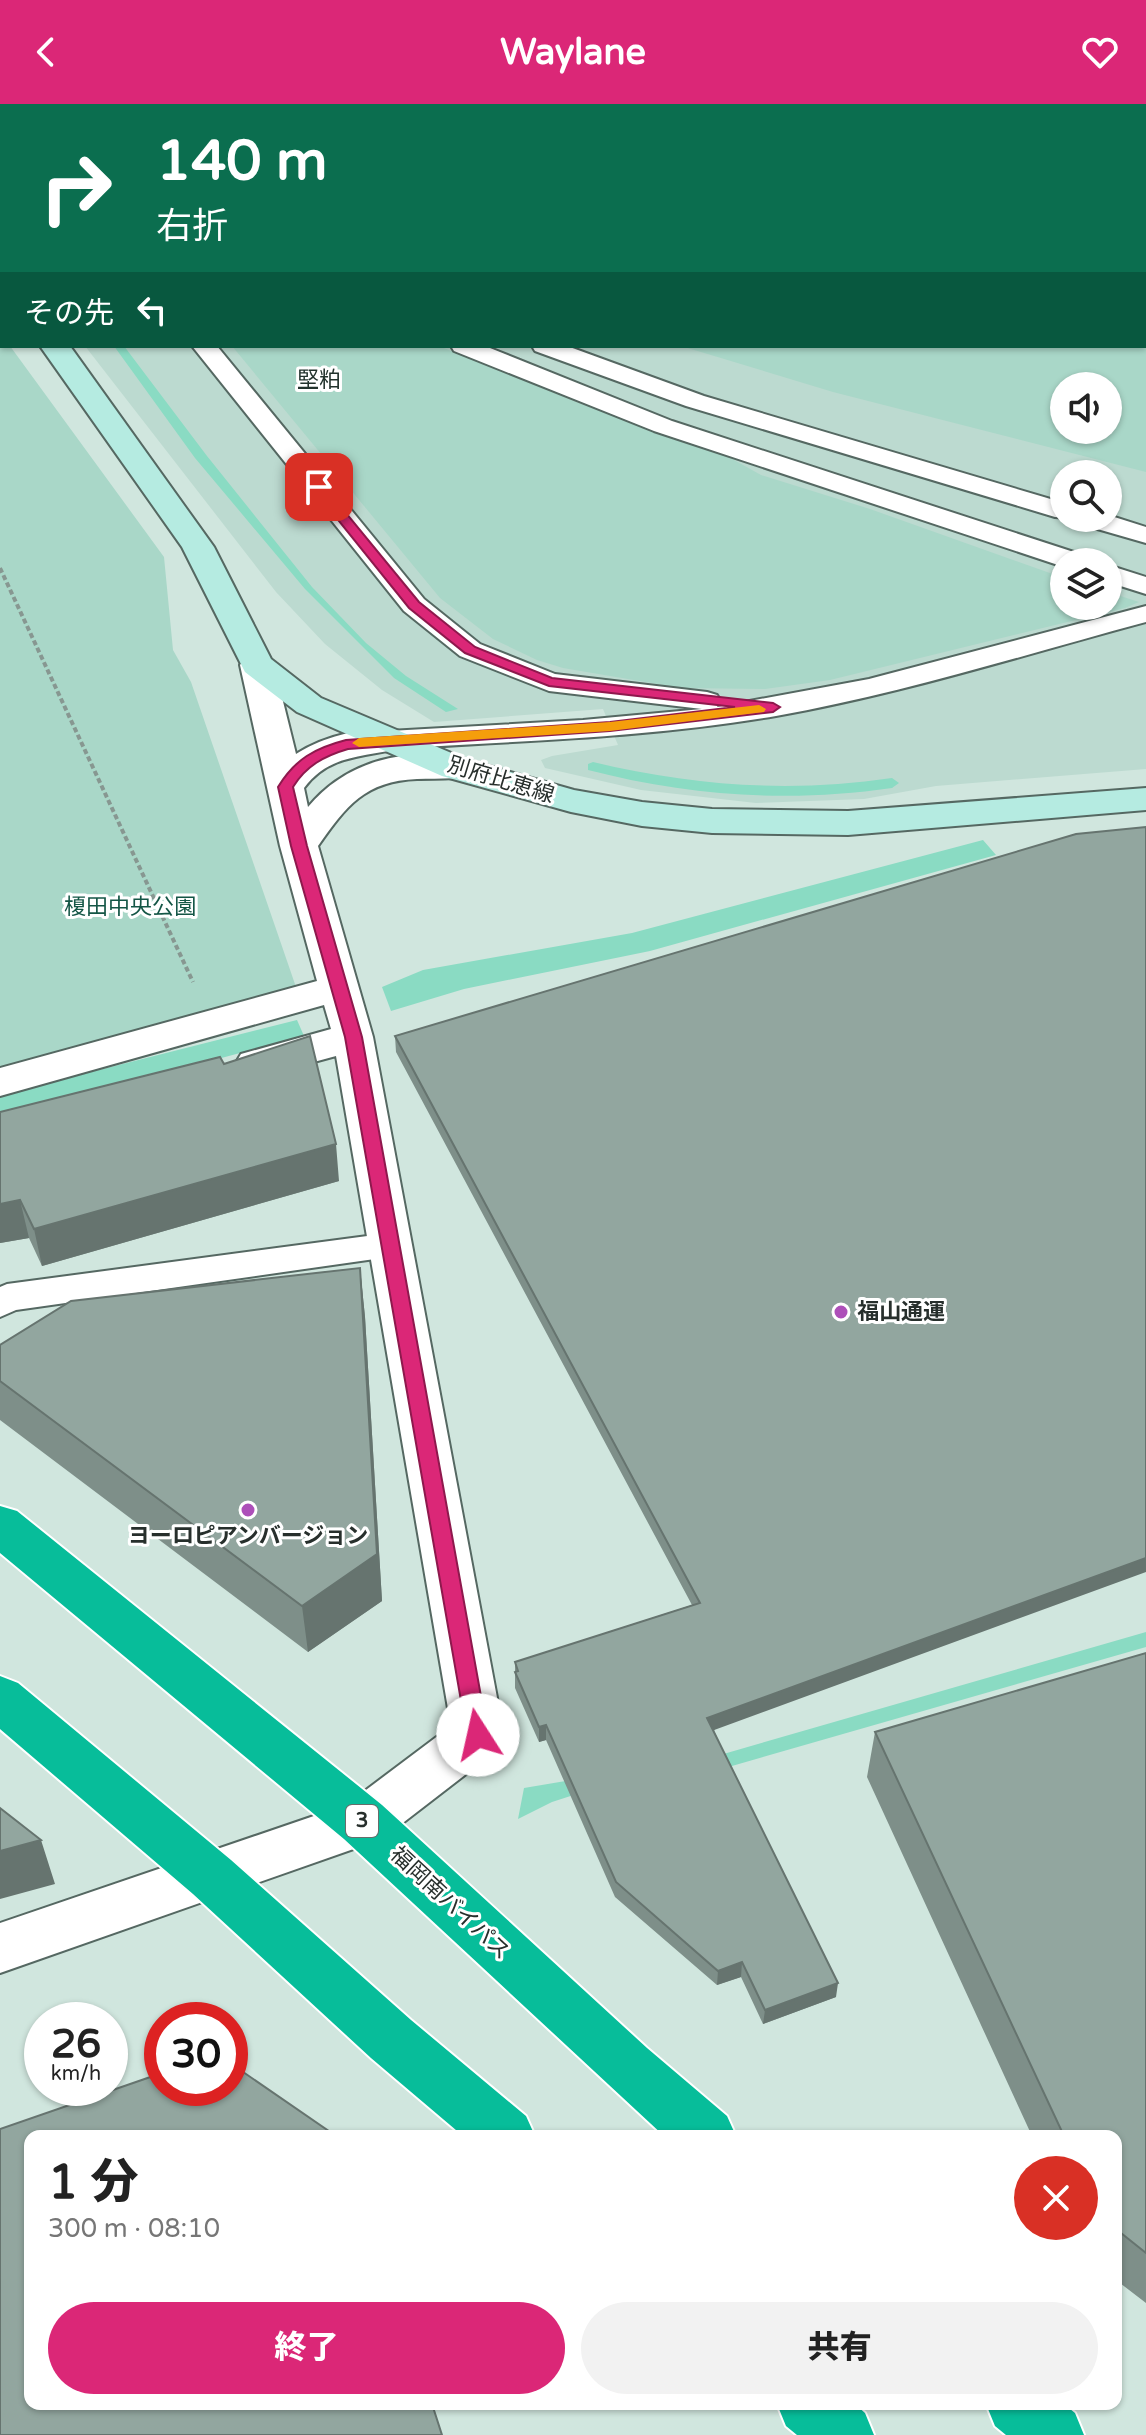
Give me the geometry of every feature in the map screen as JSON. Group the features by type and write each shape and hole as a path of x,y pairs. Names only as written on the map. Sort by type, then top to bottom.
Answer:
{"highway":[{"name":"福岡南バイパス","path":"0,1525 363,1822 627,2067 700,2130"},
{"path":"0,1698 212,1877 391,2039 499,2130"},
{"path":"815,2410 843,2435"},
{"path":"1024,2410 1053,2435"}],"main road":[{"name":"別府比恵線","path":"56,348 198,547 257,665 309,705 455,768 571,801 642,814 712,821 848,823 1146,799"}],"street":[{"path":"0,1948 212,1877 363,1822 478,1735 353,1037 299,846 257,665"},
{"path":"286,787 295,771 320,752 346,744 389,740"},
{"path":"299,846 330,804 358,778 414,767 455,768"},
{"path":"0,1082 339,988"},
{"path":"215,1075 353,1037"}],"lane":[{"path":"206,348 414,605 470,650 549,682 773,707"},
{"path":"468,348 663,426 1050,553"},
{"path":"549,348 695,401 1050,507"},
{"path":"615,348 727,387 1050,482"},
{"path":"1122,503 1146,510"},
{"path":"1122,528 1146,535"},
{"path":"1122,578 1146,586"},
{"path":"389,740 610,727 773,707 838,695 1146,614"},
{"path":"0,1303 7,1298 390,1246"}],"path":[{"path":"0,568 212,1023"}],"shaded area":[{"path":"87,348 1146,348 1146,769 936,786 864,799 756,803 641,790 545,768 541,760 618,745 603,709 434,722 382,690 325,644 276,592"},
{"path":"115,348 126,348 312,587 366,643 406,676 458,709 446,712 394,678 305,589 195,458"},
{"path":"983,840 996,855 650,951 464,989 391,1011 382,987 423,970 632,933"},
{"path":"297,1020 304,1036 0,1117 0,1095"},
{"path":"1146,1632 1146,1647 725,1768 586,1791 552,1802 518,1819 524,1788 720,1755"}],"green space":[{"name":"榎田中央公園","path":"0,348 11,348 164,557 173,650 191,682 297,990 0,1080"},
{"path":"234,348 444,348 584,405 716,450 761,475 870,509 1050,573 1050,620 1076,620 830,680 765,689 681,688 563,668 537,660 493,639 440,598"},
{"path":"688,348 1146,348 1146,472 1122,466 1122,460 1099,460 833,392"},
{"path":"1122,597 1139,602 1122,609"}],"building":[{"name":"福山通運","path":"1146,827 1146,1558 707,1718 838,1983 765,2010 742,1962 718,1971 616,1882 546,1725 539,1727 515,1672 518,1671 515,1662 700,1603 395,1036 1076,834"},
{"path":"310,1036 336,1144 34,1229 20,1200 0,1204 0,1112 220,1057 224,1064"},
{"name":"ヨーロピアンバージョン","path":"360,1268 377,1554 302,1606 0,1381 0,1345 71,1301"},
{"path":"1146,1653 1146,2253 1122,2234 1122,2130 1061,2130 875,1732"},
{"path":"0,1808 41,1840 0,1851"},
{"path":"248,2075 327,2130 24,2130 24,2410 434,2410 442,2435 0,2435 0,2129 67,2106 128,2106 128,2085 144,2079 144,2106 248,2106"}],"waterway":[{"path":"593,767 667,783 742,791 817,792 892,783"}],"slow traffic":[{"path":"359,743 610,727 759,709"}],"place":[{"name":"福山通運","path":"841,1312"},
{"name":"ヨーロピアンバージョン","path":"248,1510"}],"district":[{"name":"堅粕","path":"319,380"}],"route":[{"path":"319,487 414,605 470,650 549,682 773,707 610,727 346,744 320,752 295,771 286,787 299,846 353,1037 478,1735"}]}
